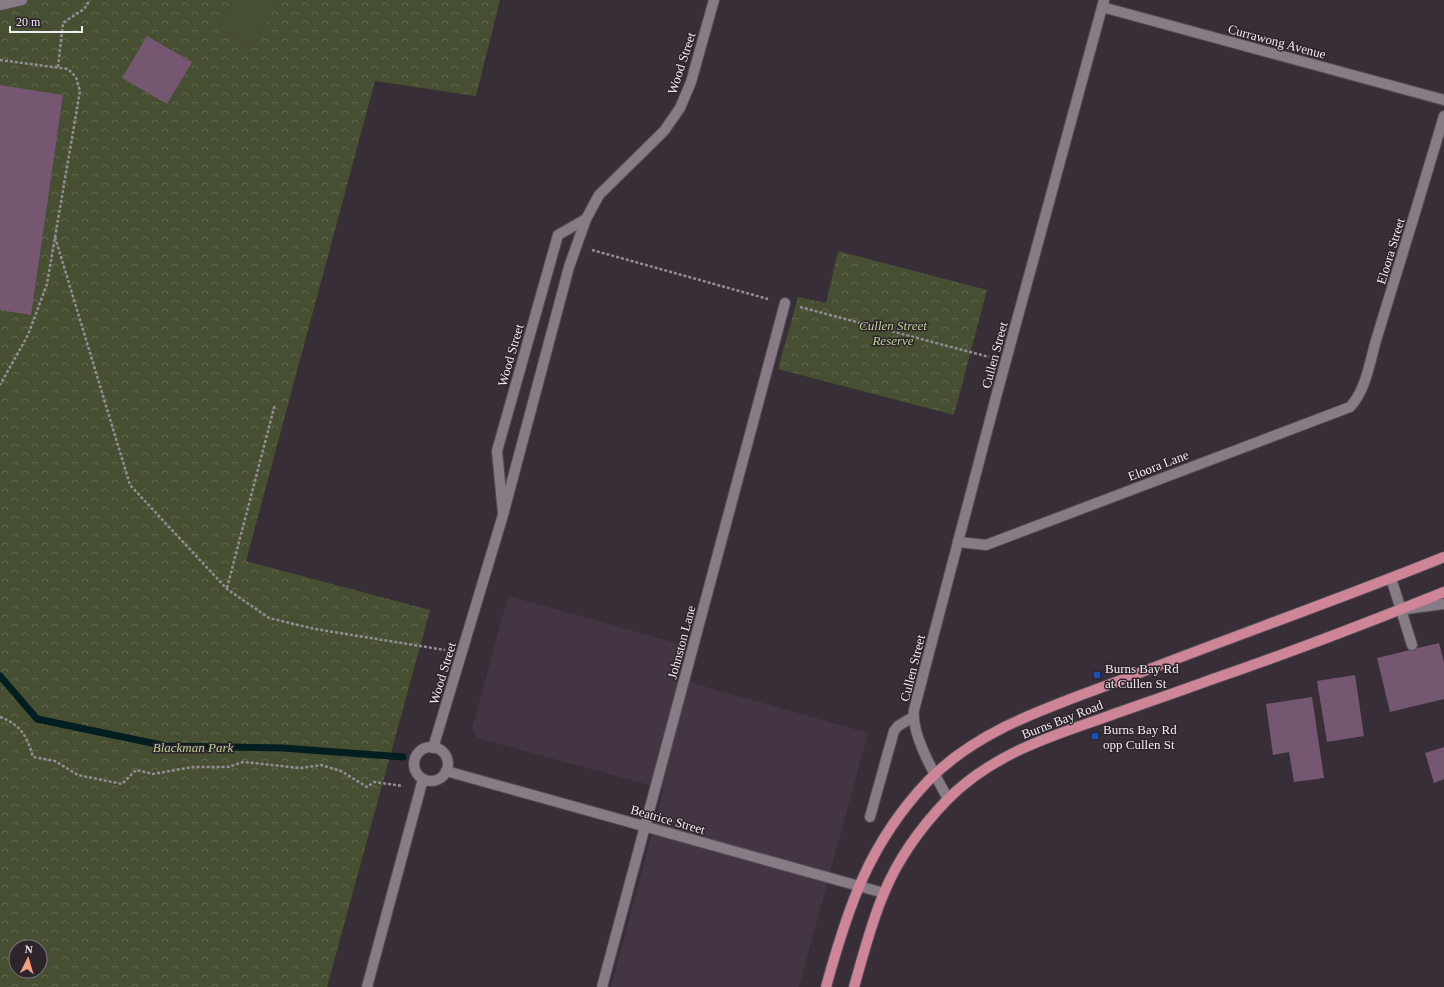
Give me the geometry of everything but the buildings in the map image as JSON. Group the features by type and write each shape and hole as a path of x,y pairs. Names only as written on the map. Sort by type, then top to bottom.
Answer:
{"main road":[{"name":"Burns Bay Road","path":"826,987 841,935 858,885 880,844 898,816 935,775 957,756 986,737 1012,723 1223,640 1444,557"},
{"path":"1400,610 1444,592"},
{"name":"Burns Bay Road","path":"854,987 866,943 884,893 920,832 948,799 973,778 995,763 1029,745 1400,610"}],"street":[{"path":"0,5 22,0"},
{"name":"Wood Street","path":"433,748 503,515 569,267 586,219 599,195 664,131 680,108 691,82 714,0"},
{"name":"Currawong Avenue","path":"1103,4 1444,100"},
{"name":"Cullen Street","path":"948,799 929,765 914,726 913,717 958,542 1103,4"},
{"name":"Eloora Street","path":"1359,393 1403,257 1444,116"},
{"name":"Wood Street","path":"503,515 496,451 558,235 586,219"},
{"name":"Johnston Lane","path":"602,987 785,303"},
{"name":"Eloora Lane","path":"958,542 986,545 1177,471 1350,407 1359,393"},
{"path":"1391,578 1412,645"},
{"name":"Burns Bay Road","path":"1400,610 1444,604"},
{"name":"Cullen Street","path":"870,817 894,731 898,726 913,717"},
{"path":"367,987 422,783 416,773 414,762 419,752 424,748 433,748 444,753 448,764 446,771 436,780 422,783"},
{"name":"Beatrice Street","path":"446,771 884,893"}],"path":[{"path":"58,67 63,23 84,10 90,0"},
{"path":"0,60 68,69 76,77 80,91 47,284 31,328 0,385"},
{"path":"55,237 130,485 227,588 269,618 315,629 461,653"},
{"path":"227,588 275,404"},
{"path":"0,717 14,722 28,741 33,757 55,761 78,775 122,784 136,770 153,774 193,767 228,767 243,762 300,768 321,765 341,771 367,787 374,782 422,783"}],"shaded area":[{"path":"508,596 680,644 671,677 868,733 799,987 611,987 664,789 477,738 472,729"}],"green space":[{"name":"Blackman Park","path":"0,0 233,0 218,29 253,47 278,0 500,0 476,96 375,81 246,561 430,610 327,987 0,987"},
{"path":"233,0 278,0 253,47 218,29"},
{"name":"Cullen Street Reserve","path":"838,251 987,290 954,415 778,369 798,297 826,303"}],"waterway":[{"path":"0,676 37,719 166,746 283,748 403,757"}],"place":[{"name":"Burns Bay Rd at Cullen St","path":"1097,675"},
{"name":"Burns Bay Rd opp Cullen St","path":"1095,736"}]}
